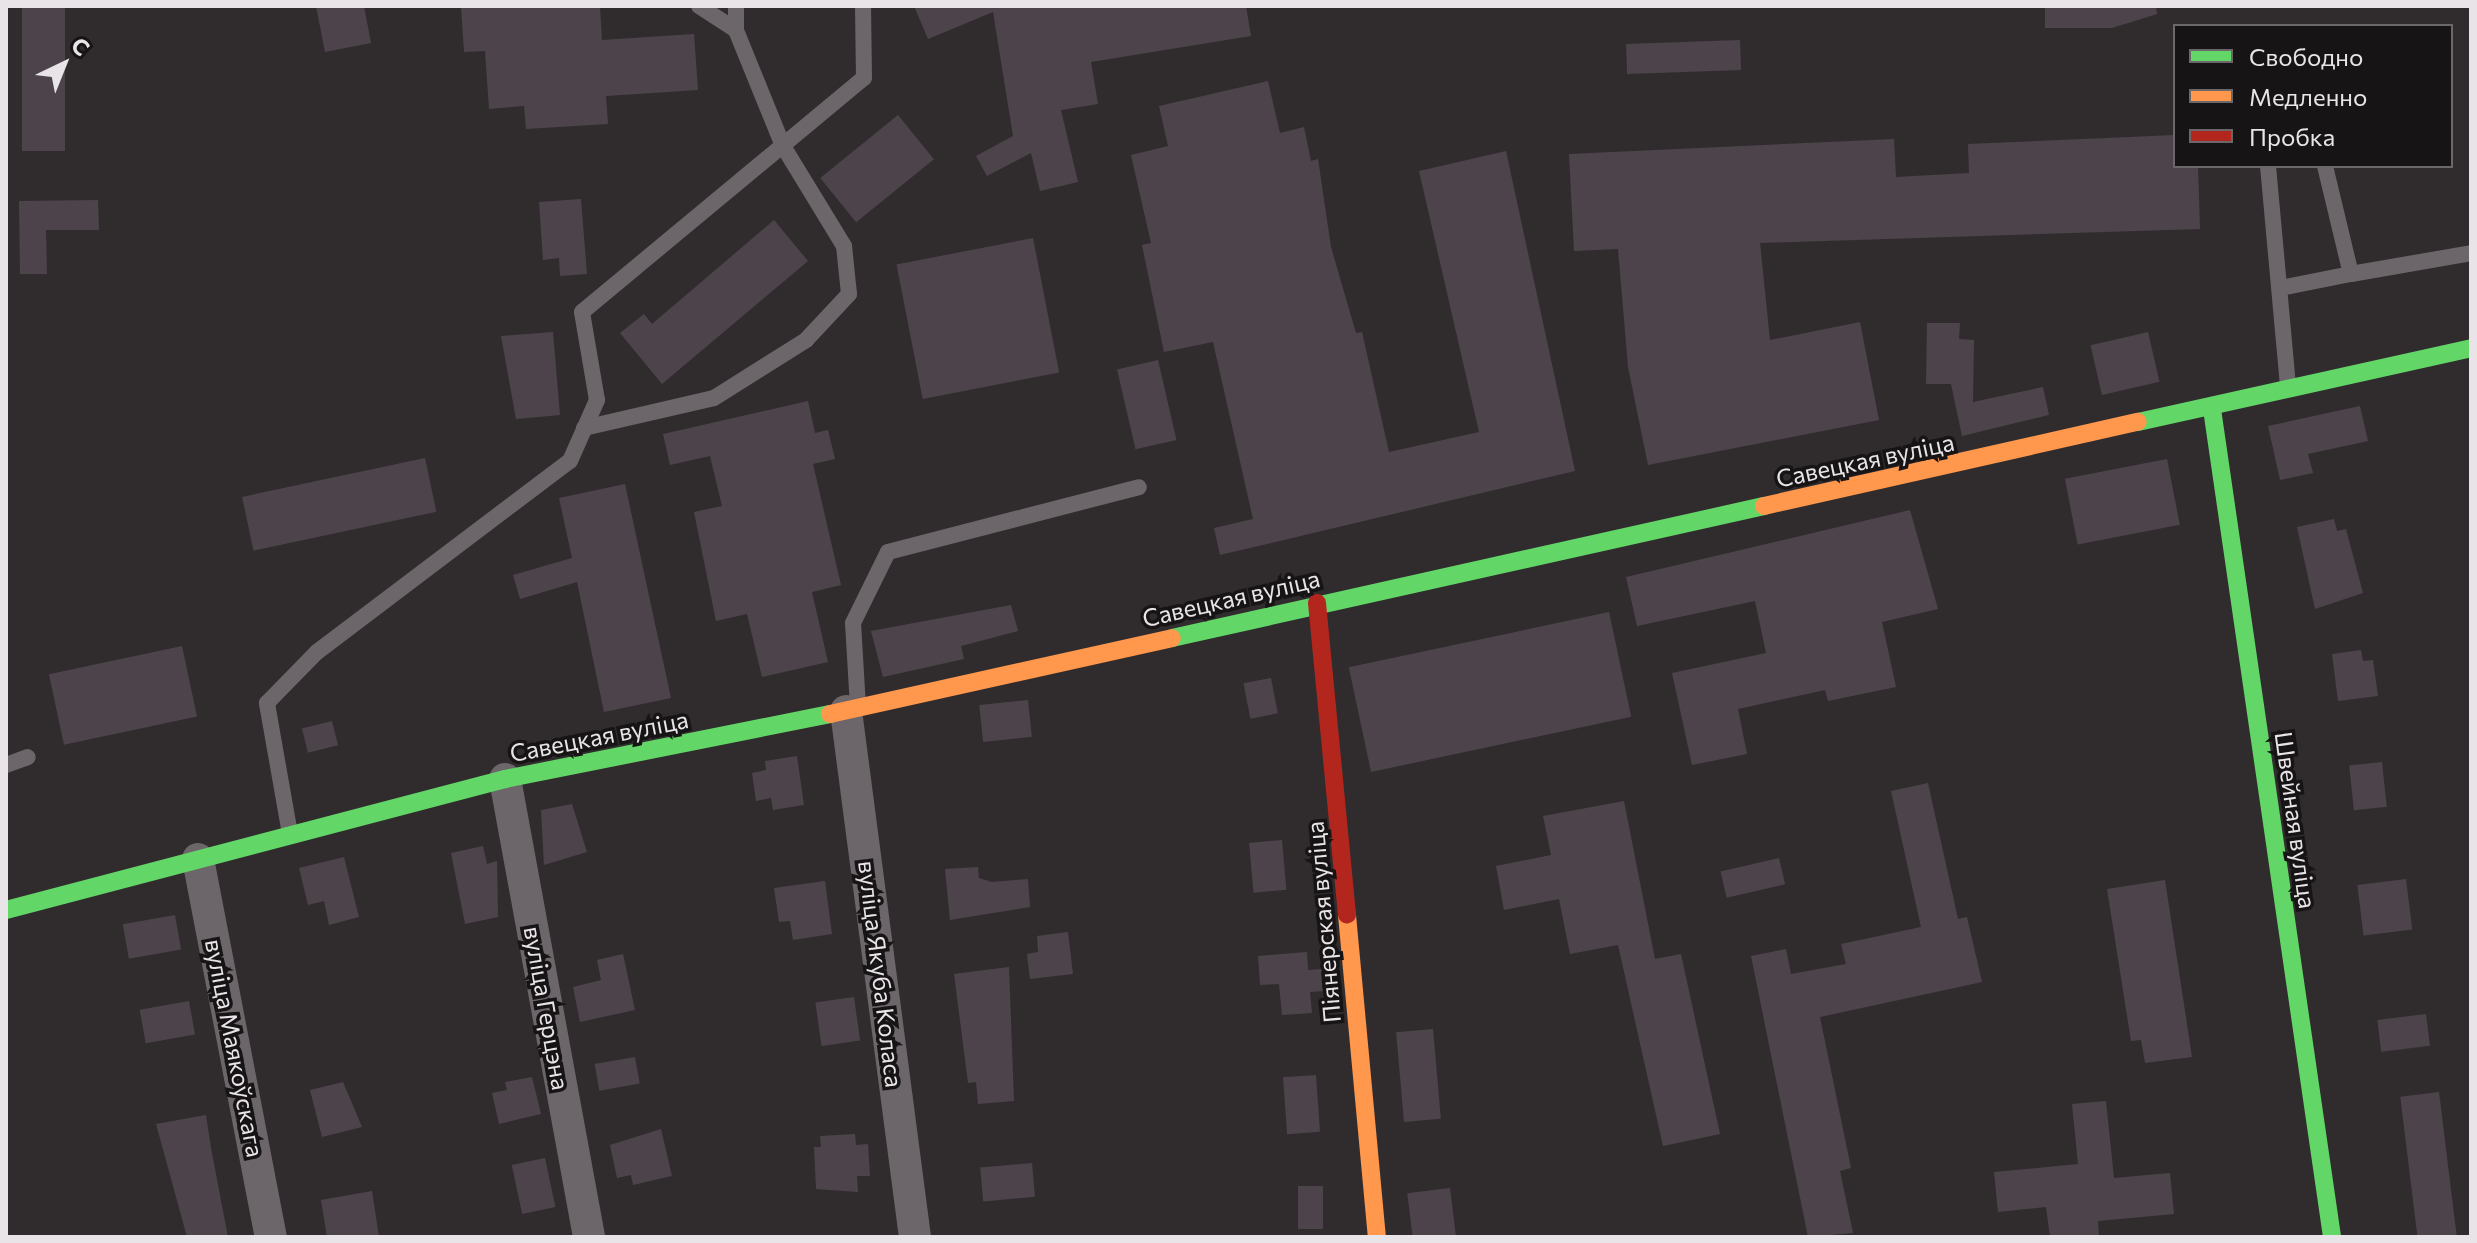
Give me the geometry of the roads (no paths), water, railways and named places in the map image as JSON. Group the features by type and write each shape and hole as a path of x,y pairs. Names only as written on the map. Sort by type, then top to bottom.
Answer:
{"street":[{"name":"Савецкая вуліца","path":"6,910 505,779 852,710 1317,603 2212,409 2471,348"},
{"name":"Швейная вуліца","path":"2212,409 2332,1237"},
{"name":"Піянерская вуліца","path":"1317,603 1377,1237"},
{"name":"вуліца Якуба Коласа","path":"852,710 915,1237"},
{"name":"вуліца Герцэна","path":"505,779 589,1237"},
{"name":"вуліца Маякоўскага","path":"198,859 271,1237"}],"lane":[{"path":"699,6 736,30"},
{"path":"584,428 714,398 806,340 849,294 844,246 783,146 736,30 736,6"},
{"path":"290,835 267,703 317,652 570,461 597,400 582,312 864,78 863,6"},
{"path":"2268,168 2289,390"},
{"path":"2325,168 2351,274"},
{"path":"2280,288 2471,253"},
{"path":"852,710 853,623 888,552 1139,487"},
{"path":"6,765 28,757"}]}
